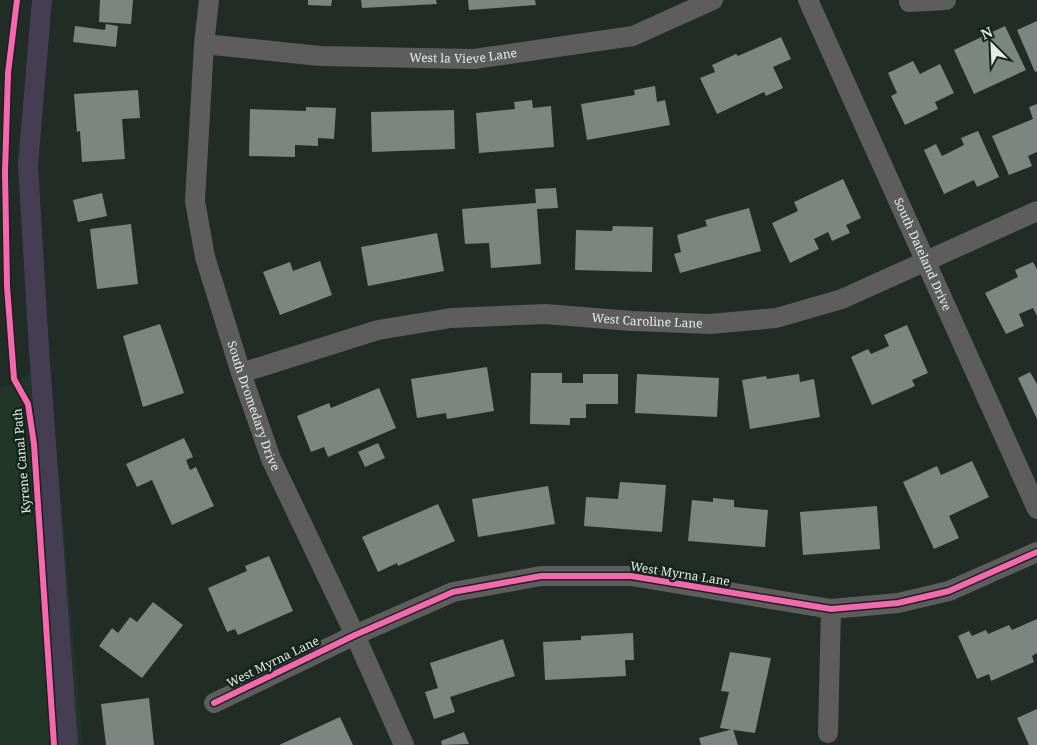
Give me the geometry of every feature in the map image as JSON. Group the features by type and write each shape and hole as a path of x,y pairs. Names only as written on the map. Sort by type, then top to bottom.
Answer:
{"street":[{"name":"South Dromedary Drive","path":"209,0 204,44 195,201 205,257 241,373 272,459 404,745"},
{"name":"West la Vieve Lane","path":"204,44 320,56 474,58 633,36 713,0"},
{"name":"South Dateland Drive","path":"808,0 1037,509"},
{"path":"909,2 946,0"},
{"name":"West Caroline Lane","path":"241,373 378,330 451,318 545,314 632,321 710,324 776,318 842,299 1037,210"},
{"name":"West Myrna Lane","path":"214,703 453,592 541,576 630,576 832,609 898,602 949,592 1037,552"},
{"path":"828,733 832,609"}],"shaded area":[{"path":"49,365 83,745 0,745 0,389"}],"building":[{"path":"100,0 133,0 131,24 99,22"},
{"path":"308,0 332,0 331,6 308,5"},
{"path":"361,0 436,0 437,4 362,8"},
{"path":"468,0 535,0 536,5 469,10"},
{"path":"1037,21 1037,71 1035,72 1017,30"},
{"path":"106,24 118,26 116,47 73,42 75,26 105,30"},
{"path":"1005,26 1026,70 974,94 954,50"},
{"path":"781,37 791,59 773,67 783,88 766,96 764,92 717,114 700,78 715,72 712,65"},
{"path":"913,61 920,74 940,64 954,93 935,102 938,109 905,125 891,96 897,93 888,73"},
{"path":"655,86 657,102 665,100 670,125 587,140 581,104 635,95 634,90"},
{"path":"138,90 140,118 122,119 125,159 82,162 80,131 77,132 74,94"},
{"path":"532,100 533,108 551,106 554,147 479,153 476,113 515,109 514,102"},
{"path":"1037,104 1037,152 1028,156 1032,166 1009,175 992,136 1033,119 1029,107"},
{"path":"306,107 336,108 334,139 318,138 318,146 295,145 295,157 249,156 250,109 306,111"},
{"path":"454,110 455,149 372,152 371,112"},
{"path":"978,131 999,177 977,187 974,180 944,194 924,150 936,144 942,156 964,145 961,138"},
{"path":"843,179 861,218 846,225 850,233 832,241 828,232 814,239 819,249 790,263 772,223 798,211 794,202"},
{"path":"556,188 558,208 537,209 541,264 491,268 489,243 465,244 462,209 536,203 535,189"},
{"path":"102,193 107,216 78,222 73,200"},
{"path":"749,208 761,251 680,273 674,254 681,252 677,235 707,226 705,220"},
{"path":"131,224 138,284 97,289 90,229"},
{"path":"613,226 653,227 652,272 575,270 576,230 612,231"},
{"path":"437,233 444,271 368,286 361,247"},
{"path":"320,261 332,295 280,315 263,272 290,262 293,271"},
{"path":"1033,262 1037,269 1037,316 1033,308 1019,314 1024,326 1006,334 985,293 1018,277 1015,270"},
{"path":"160,324 184,393 143,407 123,336"},
{"path":"907,325 928,373 912,380 915,386 872,405 851,357 868,349 871,354 889,346 884,335"},
{"path":"487,367 494,411 447,419 446,413 417,418 411,379"},
{"path":"1030,372 1037,384 1037,419 1018,378"},
{"path":"531,373 562,373 562,383 583,383 583,374 618,374 618,404 586,404 586,418 570,418 570,425 530,424"},
{"path":"637,374 719,378 717,417 635,413"},
{"path":"799,374 800,382 814,379 820,417 750,429 742,380 766,376 767,379"},
{"path":"379,388 396,428 328,457 324,447 311,452 297,416 329,403 331,408"},
{"path":"184,438 193,457 186,460 190,470 196,467 214,506 172,525 152,480 137,487 126,464"},
{"path":"378,443 385,458 365,467 358,452"},
{"path":"972,461 989,497 949,516 959,538 934,549 903,482 937,466 941,475"},
{"path":"620,482 666,485 662,532 584,526 586,497 618,499"},
{"path":"548,486 555,524 478,537 472,499"},
{"path":"713,498 734,500 734,507 768,510 765,547 688,541 692,500 713,502"},
{"path":"438,504 455,541 398,566 397,563 378,572 362,537"},
{"path":"877,506 880,549 803,555 800,512"},
{"path":"269,556 293,611 238,635 235,629 227,632 208,588 247,571 245,566"},
{"path":"153,602 183,625 142,678 99,646 112,628 118,633 130,617 137,622"},
{"path":"1037,619 1037,653 1032,656 1034,662 991,681 989,674 977,679 958,636 969,631 972,636 986,630 988,634 1009,625 1012,630"},
{"path":"633,633 634,660 625,660 626,676 545,680 543,642 581,640 581,636"},
{"path":"503,639 515,676 450,697 455,712 434,719 425,692 438,688 430,663"},
{"path":"730,652 771,658 755,733 720,728 729,692 721,691"},
{"path":"149,698 154,745 106,745 101,704"},
{"path":"1037,709 1037,745 1029,745 1017,718"},
{"path":"340,717 353,745 279,745"},
{"path":"733,729 738,745 701,745 699,738"},
{"path":"464,732 469,744 442,745 441,741"}],"waterway":[{"path":"42,0 28,165 39,349 68,745"}],"cycle path":[{"name":"Kyrene Canal Path","path":"17,0 8,73 5,172 7,286 14,379 28,404 34,444 54,745"},
{"path":"214,703 355,635 453,592 541,576 631,576 831,609 898,603 949,591 1037,552"}]}
